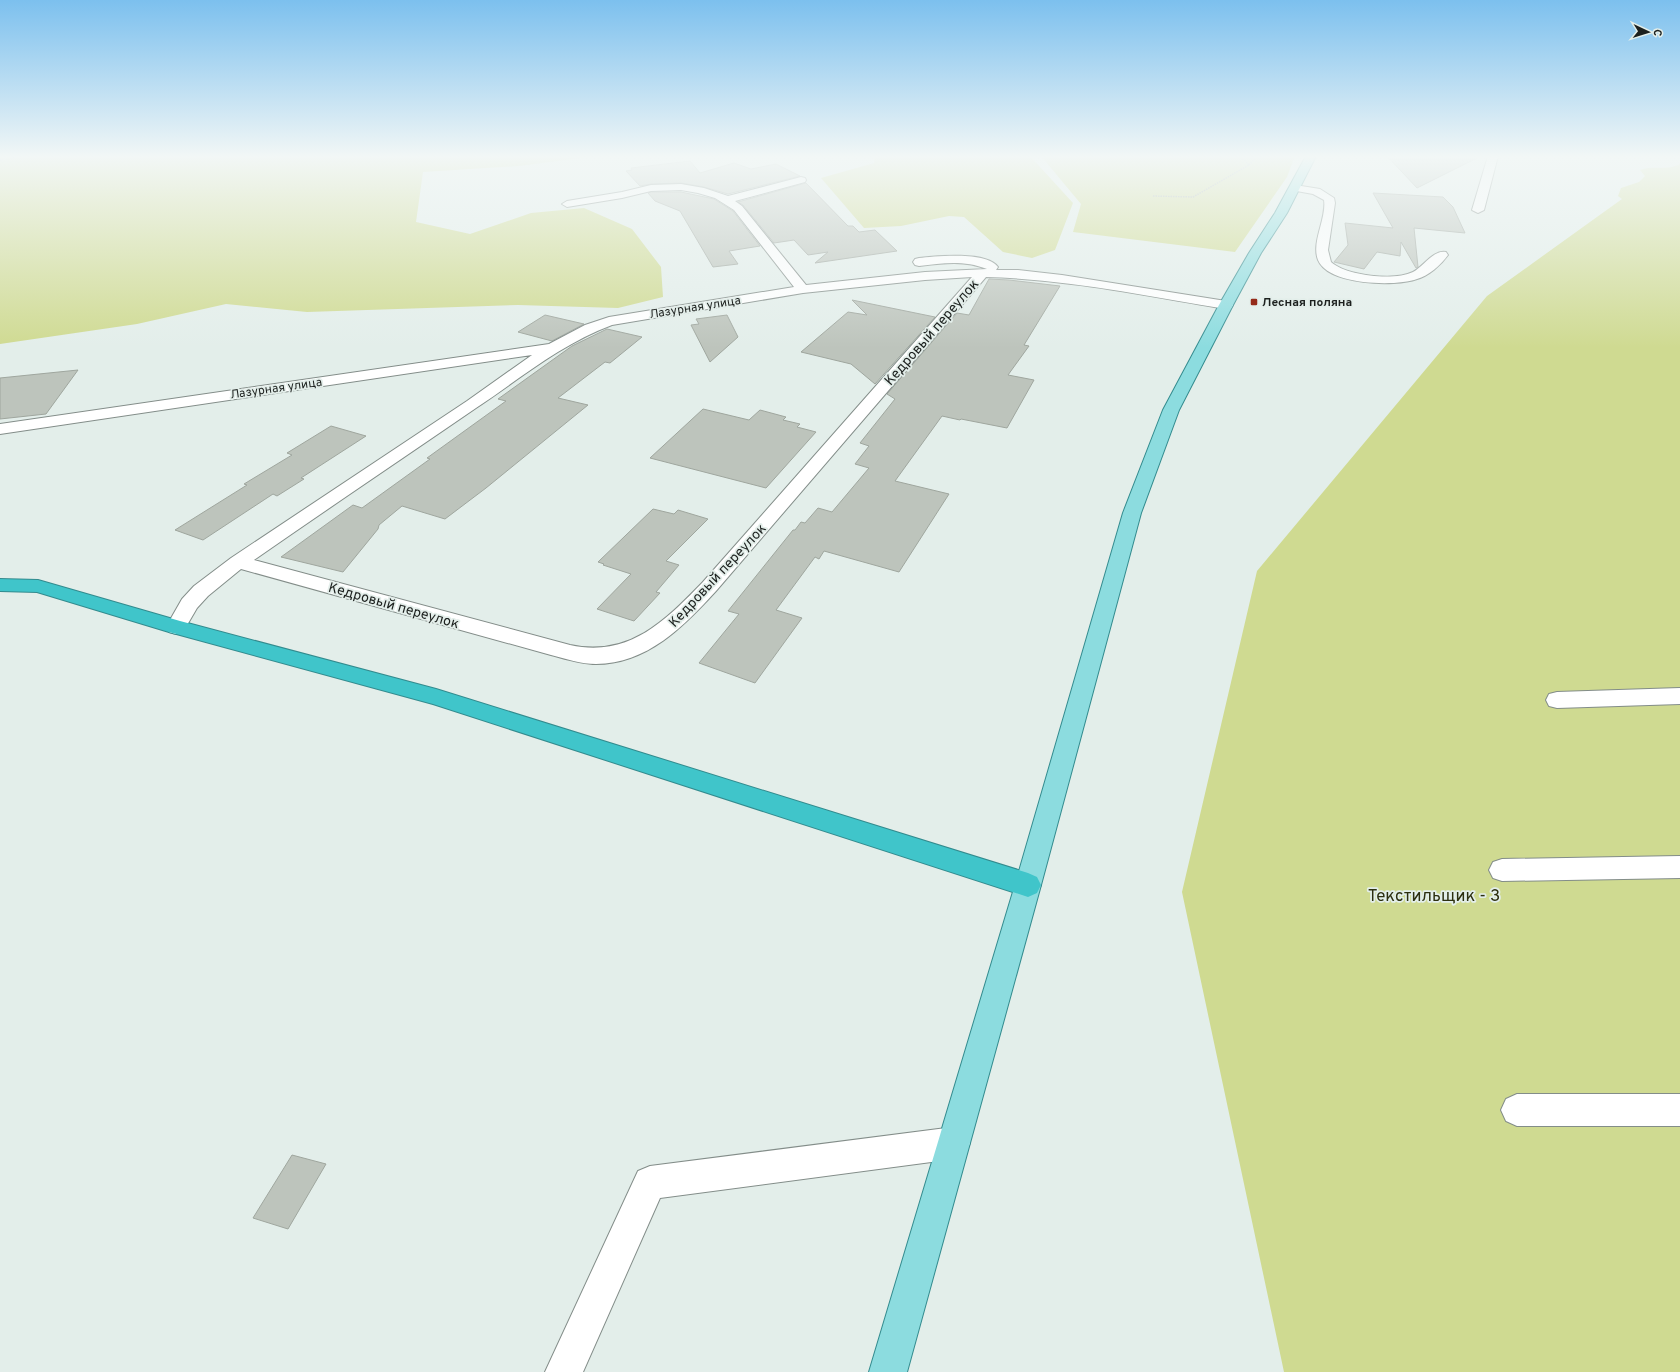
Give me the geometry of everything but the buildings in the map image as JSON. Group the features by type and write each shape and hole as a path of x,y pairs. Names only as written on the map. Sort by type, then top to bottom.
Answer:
{"highway":[{"path":"0,585 38,586 176,627 436,697 1028,885"}],"main road":[{"path":"888,1372 1028,885 1132,513 1171,410 1226,305 1275,220"}],"street":[{"path":"748,220 803,289"},
{"path":"1327,220 1322,257 1325,263 1338,272 1383,279 1410,278 1418,275 1442,255"},
{"path":"919,262 954,258 967,259 980,262 1002,272 1062,279 1226,305"},
{"name":"Лазурная улица","path":"0,429 552,348 588,328 620,319 803,289 925,276 1002,272"},
{"name":"Кедровый переулок","path":"238,562 552,648 583,655 602,656 626,652 646,643 668,628 709,588 983,273"},
{"path":"176,627 189,604 201,591 238,562 552,348"},
{"path":"1557,700 1680,696"},
{"path":"1502,870 1680,867"},
{"path":"1517,1110 1680,1110"},
{"path":"564,1372 650,1184 954,1143"}],"green space":[{"path":"0,220 416,220 416,222 470,234 511,220 611,220 632,229 661,267 663,297 618,308 518,305 307,312 226,304 137,324 0,344"},
{"path":"857,220 930,220 901,226 864,228"},
{"path":"967,220 1066,220 1055,250 1032,258 1003,252"},
{"path":"1076,220 1257,220 1235,252 1073,232"},
{"name":"Текстильщик - 3","path":"1593,220 1680,220 1680,1372 1284,1372 1182,892 1257,571 1487,296"}],"place":[{"name":"Лесная поляна","path":"1254,302"}]}
